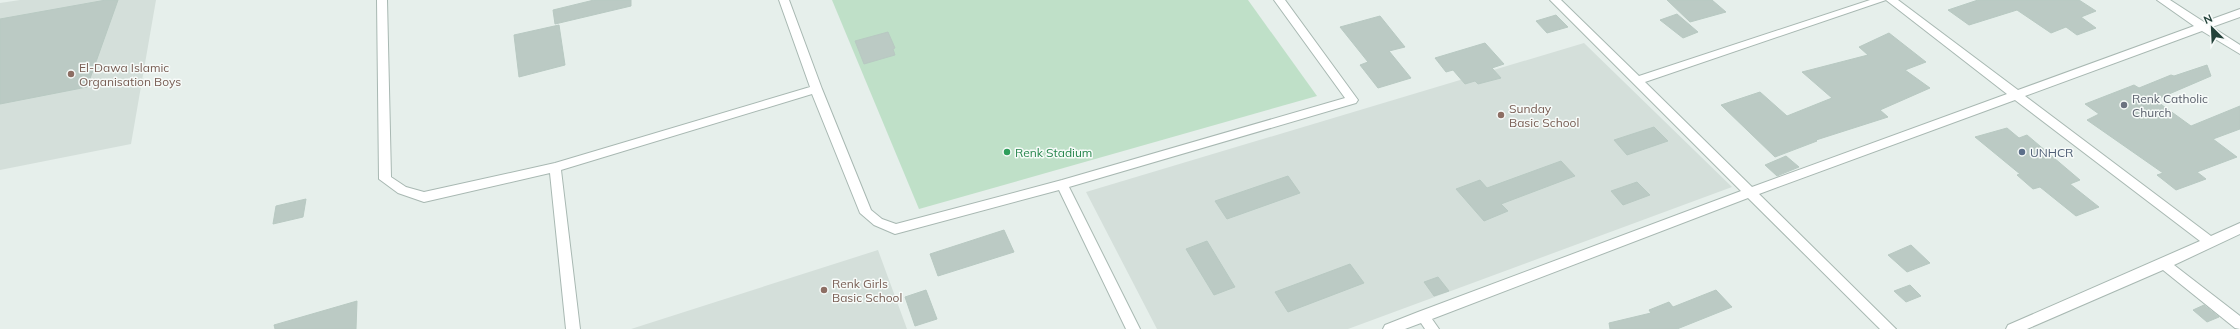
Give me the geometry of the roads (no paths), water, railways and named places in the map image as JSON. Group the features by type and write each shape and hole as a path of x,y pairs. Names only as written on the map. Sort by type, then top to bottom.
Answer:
{"street":[{"path":"382,0 385,179 402,190 424,197 555,167 816,89"},
{"path":"784,0 816,89 866,212 878,222 895,229 1062,185 1352,100 1279,0"},
{"path":"1554,0 1889,329"},
{"path":"1637,80 1881,0"},
{"path":"1891,0 2210,242"},
{"path":"2162,0 2240,50"},
{"path":"1390,329 1751,192 2240,13"},
{"path":"555,167 573,329"},
{"path":"1062,185 1133,329"},
{"path":"2013,329 2164,264 2240,228"},
{"path":"2164,264 2240,324"},
{"path":"1423,316 1432,329"}],"place":[{"name":"El-Dawa Islamic Organisation Boys","path":"71,74"},
{"name":"Renk Catholic Church","path":"2124,105"},
{"name":"Sunday Basic School","path":"1501,115"},
{"name":"Renk Stadium","path":"1007,152"},
{"name":"UNHCR","path":"2022,152"},
{"name":"Renk Girls Basic School","path":"824,290"}]}
